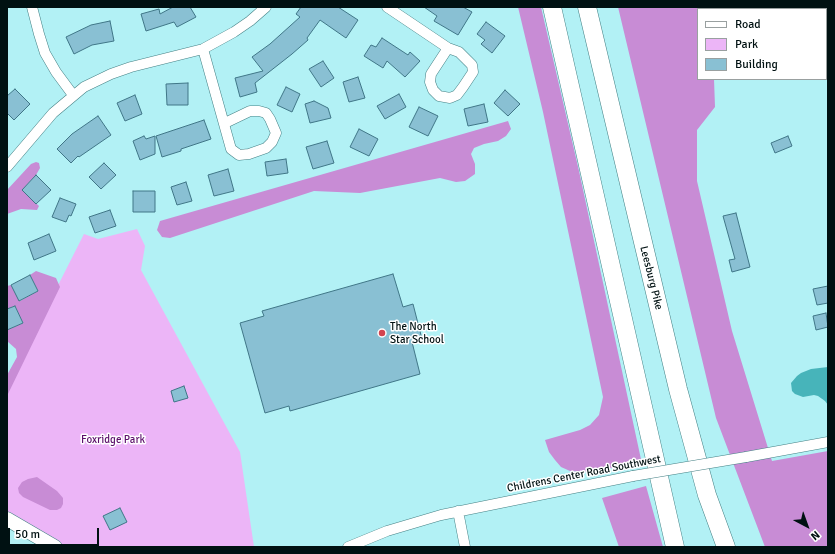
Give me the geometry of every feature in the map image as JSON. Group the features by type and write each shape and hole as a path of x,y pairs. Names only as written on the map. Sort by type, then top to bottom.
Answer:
{"highway":[{"path":"552,7 675,547"},
{"name":"Leesburg Pike","path":"587,7 678,389 707,495 726,547"}],"main road":[{"path":"7,519 55,547"}],"street":[{"path":"32,7 45,53 56,72 73,95"},
{"path":"7,167 54,113 73,95 90,84 131,67 203,49 234,32 266,7"},
{"path":"387,7 448,48 459,52 472,65 473,72 457,94 450,98 439,96 433,90 430,82 431,74 448,48"},
{"path":"203,49 225,123 231,149 239,155 249,154 266,148 272,142 276,133 266,113 259,110 250,111 225,123"},
{"name":"Childrens Center Road Southwest","path":"348,547 387,531 458,511 633,476 828,442"},
{"path":"458,511 465,547"}],"green space":[{"name":"Foxridge Park","path":"137,229 145,246 141,270 240,452 254,547 54,547 7,519 7,386 84,234 98,239"}],"shaded area":[{"path":"518,7 541,7 579,171 642,464 583,472 570,471 561,467 555,460 549,452 545,440 580,430 590,425 599,415 603,397 543,112"},
{"path":"618,7 704,8 697,8 697,80 714,80 715,107 697,130 697,181 732,331 772,461 828,451 828,547 765,547 716,418"},
{"path":"508,121 511,129 506,136 498,141 474,148 471,154 475,164 475,174 465,181 456,182 440,178 360,193 314,191 170,238 162,237 157,230 160,221"},
{"path":"36,162 39,163 40,168 36,175 22,190 39,206 37,210 21,209 7,214 7,190 31,164"},
{"path":"36,271 56,278 60,287 7,396 7,375 17,357 16,349 7,341 7,330 23,323 15,306 7,309 7,286 11,285 20,301 38,291 30,275"},
{"path":"37,477 57,491 63,498 61,508 57,510 50,510 23,497 19,493 18,488 22,482"},
{"path":"646,486 663,547 619,547 602,498"}],"water":[{"path":"828,367 828,405 818,396 814,395 803,397 792,391 791,383 801,373 811,369"}],"building":[{"path":"173,7 190,7 196,17 177,27 174,22 146,31 141,14 159,9 160,14"},
{"path":"301,7 338,7 358,20 346,38 320,20 307,38 308,40 255,83 257,92 240,97 235,78 263,71 252,57 270,44 300,17 296,14"},
{"path":"424,7 463,7 472,12 458,35 434,21 437,16"},
{"path":"110,21 114,41 92,45 74,54 66,37 91,25"},
{"path":"486,22 505,36 492,53 481,44 485,40 477,34"},
{"path":"382,38 408,55 410,52 420,61 405,77 387,61 383,68 364,56 371,45 376,47"},
{"path":"323,61 334,78 321,87 309,69"},
{"path":"358,77 365,98 349,102 343,82"},
{"path":"188,83 188,105 167,105 166,84"},
{"path":"286,87 300,94 292,112 277,105"},
{"path":"15,89 30,104 14,120 7,113 7,96"},
{"path":"505,90 520,104 508,116 494,103"},
{"path":"399,94 406,107 385,119 377,106"},
{"path":"135,95 142,114 125,121 117,103"},
{"path":"314,101 328,108 331,118 310,123 305,104"},
{"path":"484,104 488,122 468,126 464,109"},
{"path":"419,107 438,116 428,136 409,127"},
{"path":"98,116 111,135 79,157 78,156 71,163 57,149 72,134"},
{"path":"204,120 211,139 162,157 156,136"},
{"path":"359,129 378,139 369,156 350,147"},
{"path":"144,136 146,139 155,136 155,154 140,160 133,141"},
{"path":"788,136 792,146 775,153 771,143"},
{"path":"327,141 334,163 313,169 306,147"},
{"path":"286,159 288,173 267,176 265,162"},
{"path":"104,163 116,175 101,189 89,177"},
{"path":"228,169 234,191 214,196 208,175"},
{"path":"36,175 51,190 36,204 22,190"},
{"path":"186,182 192,201 177,205 171,187"},
{"path":"133,191 155,191 155,212 133,212"},
{"path":"60,198 76,204 71,216 69,215 66,222 52,217"},
{"path":"110,210 116,226 95,233 89,217"},
{"path":"736,213 750,267 732,272 729,260 735,259 723,216"},
{"path":"49,234 56,251 34,260 28,243"},
{"path":"393,274 403,307 413,304 422,339 412,342 420,374 290,411 289,406 265,413 240,323 264,316 262,311"},
{"path":"30,275 38,291 19,301 11,285"},
{"path":"828,286 828,303 817,305 813,289"},
{"path":"15,306 23,323 7,330 7,309"},
{"path":"826,313 828,327 816,330 813,316"},
{"path":"184,386 188,398 174,402 171,391"},
{"path":"120,508 127,522 110,530 103,516"}],"place":[{"name":"The North Star School","path":"382,333"}]}
